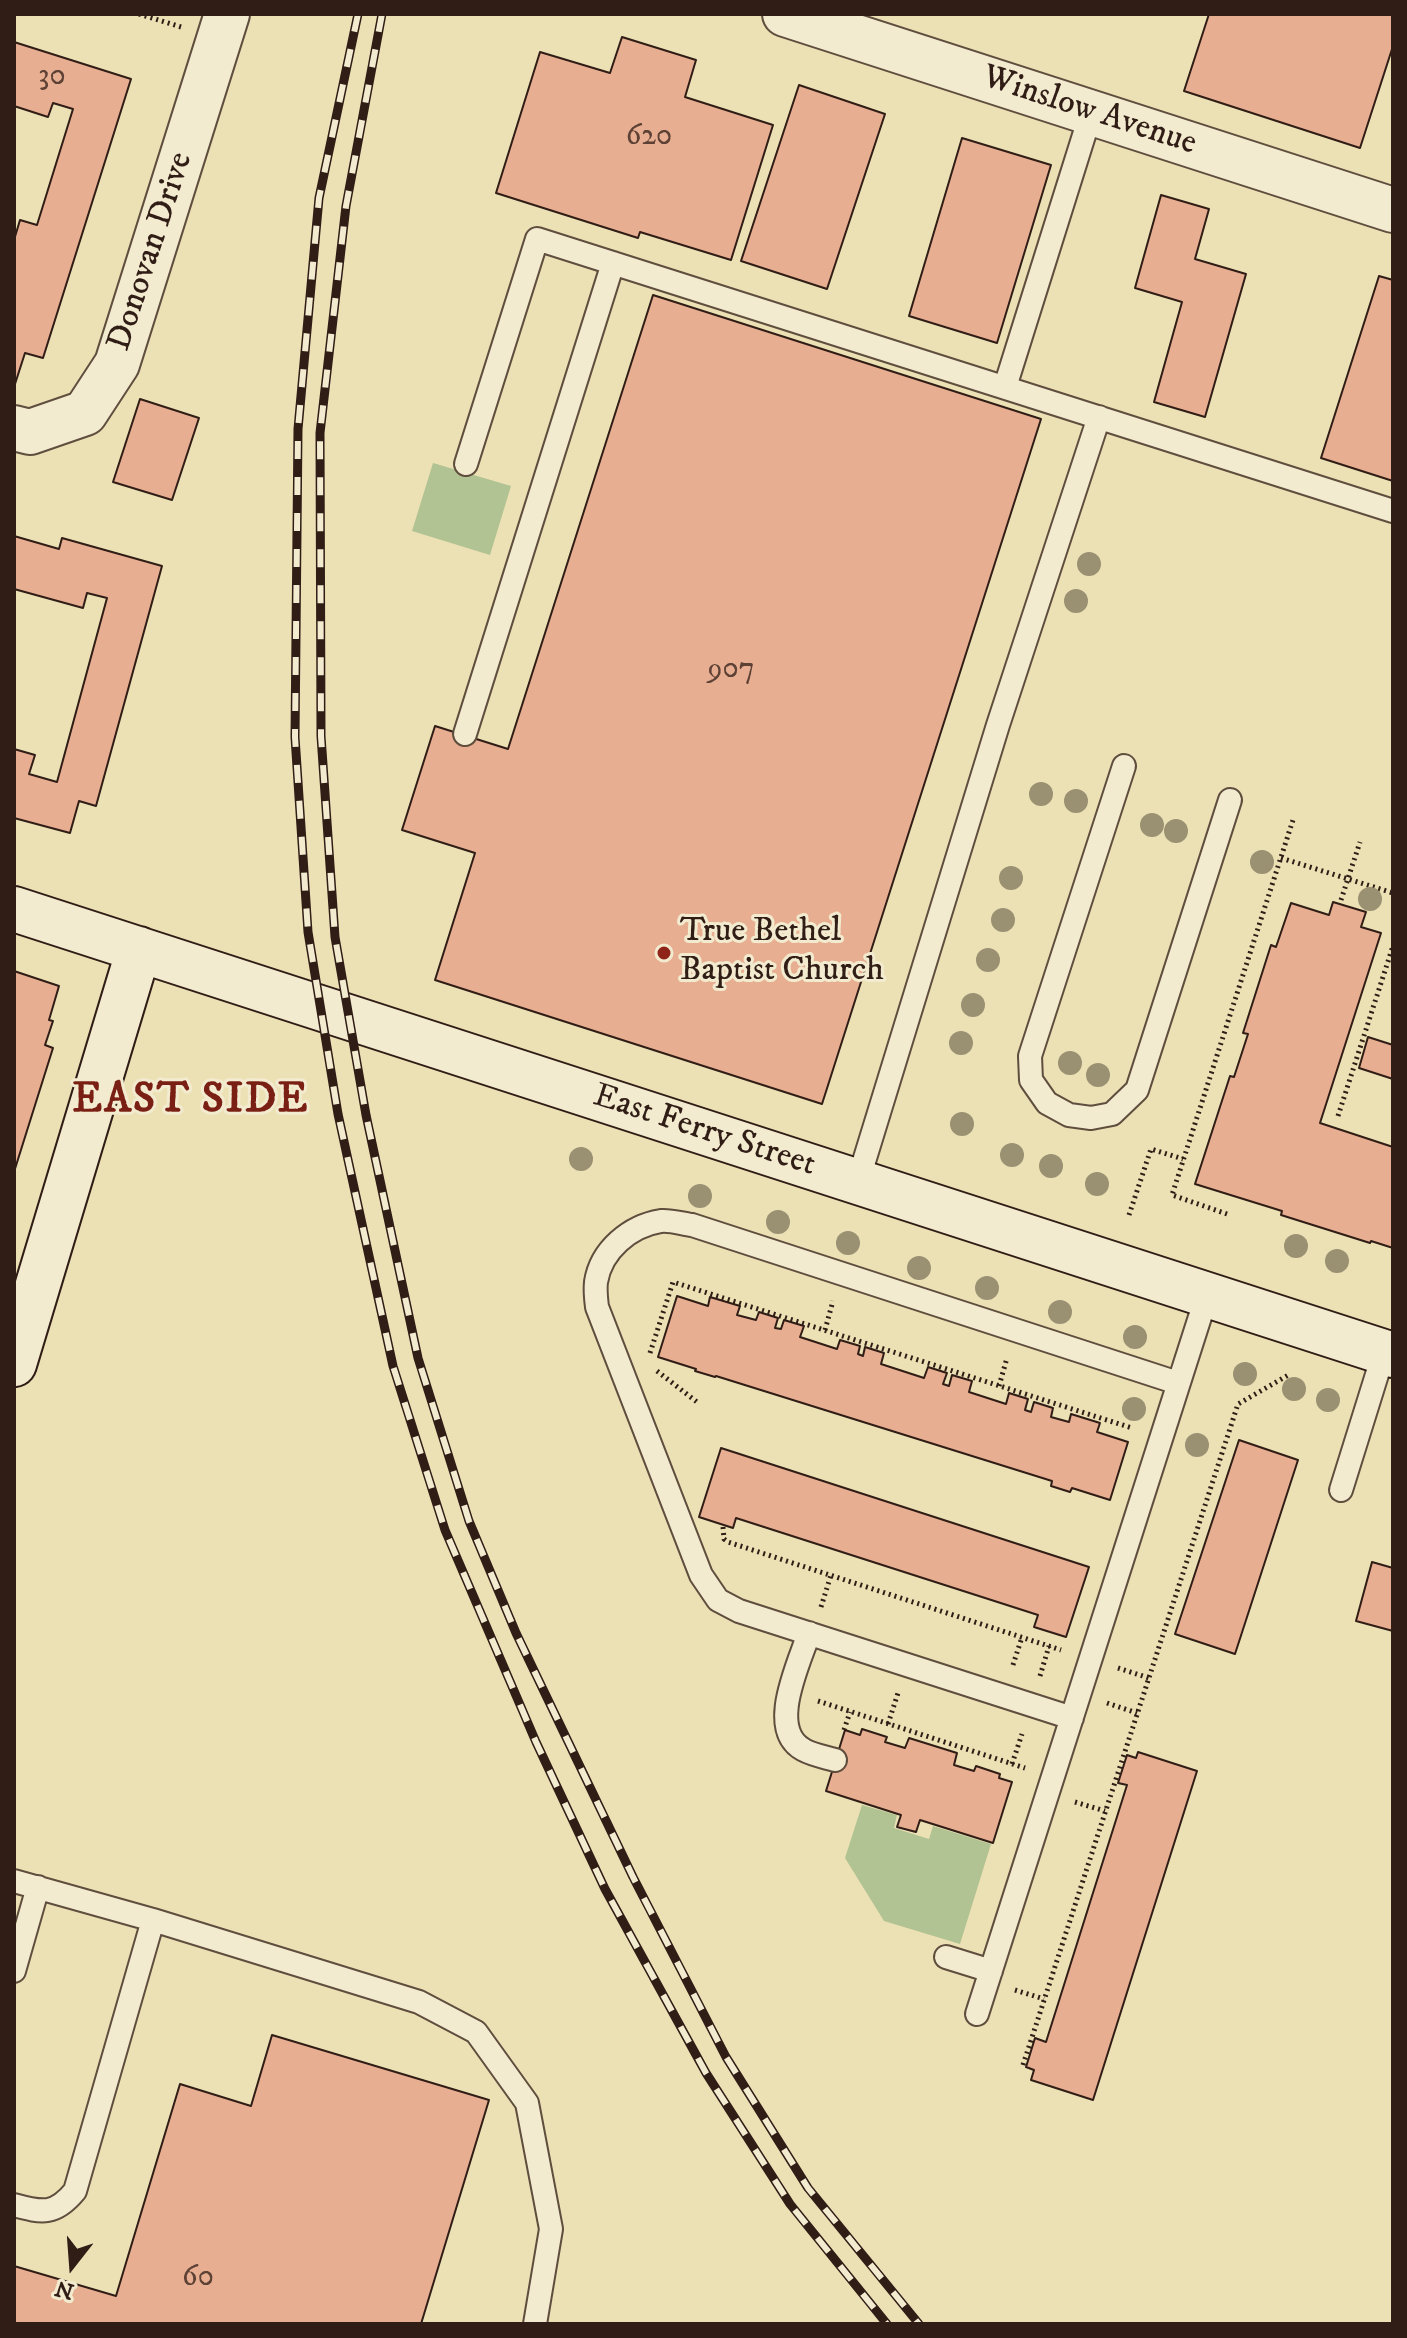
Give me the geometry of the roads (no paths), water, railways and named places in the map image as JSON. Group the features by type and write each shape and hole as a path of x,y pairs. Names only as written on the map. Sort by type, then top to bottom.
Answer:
{"street":[{"name":"Donovan Drive","path":"14,428 30,432 85,413 117,364 227,14"},
{"name":"Winslow Avenue","path":"785,14 1393,210"},
{"name":"East Ferry Street","path":"14,909 1388,1354"},
{"path":"14,1364 139,949"}],"lane":[{"path":"1005,387 1091,113"},
{"path":"466,464 537,239 1393,511"},
{"path":"465,734 613,263"},
{"path":"858,1181 998,725 1099,417"},
{"path":"1124,766 1030,1056 1031,1080 1047,1103 1069,1115 1091,1118 1112,1114 1137,1090 1230,800"},
{"path":"1072,1718 739,1611 718,1600 701,1575 597,1307 596,1281 604,1258 621,1238 641,1226 664,1221 692,1225 1178,1383"},
{"path":"977,2014 1207,1295"},
{"path":"1341,1490 1388,1354"},
{"path":"809,1633 785,1708 785,1721 795,1744 805,1751 835,1760"},
{"path":"14,1881 153,1920 419,2002 476,2032 527,2103 551,2229 535,2324"},
{"path":"14,1971 38,1887"},
{"path":"14,2205 51,2211 64,2204 75,2191 153,1920"},
{"path":"946,1957 991,1971"}],"railway":[{"path":"358,14 319,198 298,429 295,737 308,932 338,1114 393,1366 445,1530 536,1742 605,1889 706,2073 790,2204 887,2324"},
{"path":"382,14 346,206 320,433 321,736 335,937 366,1115 418,1358 469,1521 516,1633 633,1877 726,2057 808,2188 919,2324"}],"place":[{"name":"True Bethel Baptist Church","path":"664,953"}],"district":[{"name":"EAST SIDE","path":"191,1102"}]}
